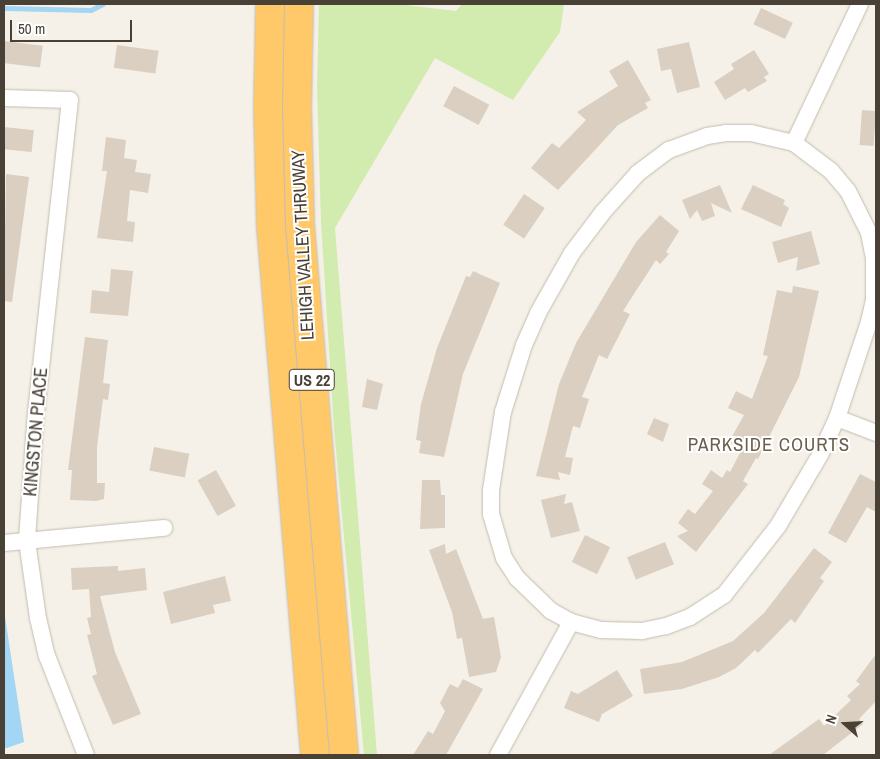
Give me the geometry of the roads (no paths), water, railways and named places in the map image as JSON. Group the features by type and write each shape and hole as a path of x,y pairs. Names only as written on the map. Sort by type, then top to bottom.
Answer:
{"highway":[{"name":"LEHIGH VALLEY THRUWAY","path":"270,4 268,107 271,227 315,755"},
{"name":"LEHIGH VALLEY THRUWAY","path":"299,4 297,116 300,225 344,755"}],"street":[{"path":"794,143 860,4"},
{"name":"KINGSTON PLACE","path":"4,98 70,100 36,411 27,541 36,609 47,656 86,755"},
{"path":"726,133 751,133 794,143 832,171 848,190 869,233 874,258 875,279 870,316 837,418 800,492 778,526 724,595 708,607 666,626 642,631 601,630 571,622 551,610 517,578 496,537 491,514 491,490 503,412 524,345 538,313 572,253 603,212 649,164 688,142 726,133"},
{"path":"837,418 876,433"},
{"path":"4,543 164,528"},
{"path":"498,755 571,622"}],"water":[{"path":"4,610 24,742 4,749"}],"waterway":[{"path":"4,8 91,10 103,4"}],"district":[{"name":"PARKSIDE COURTS","path":"769,445"}]}
